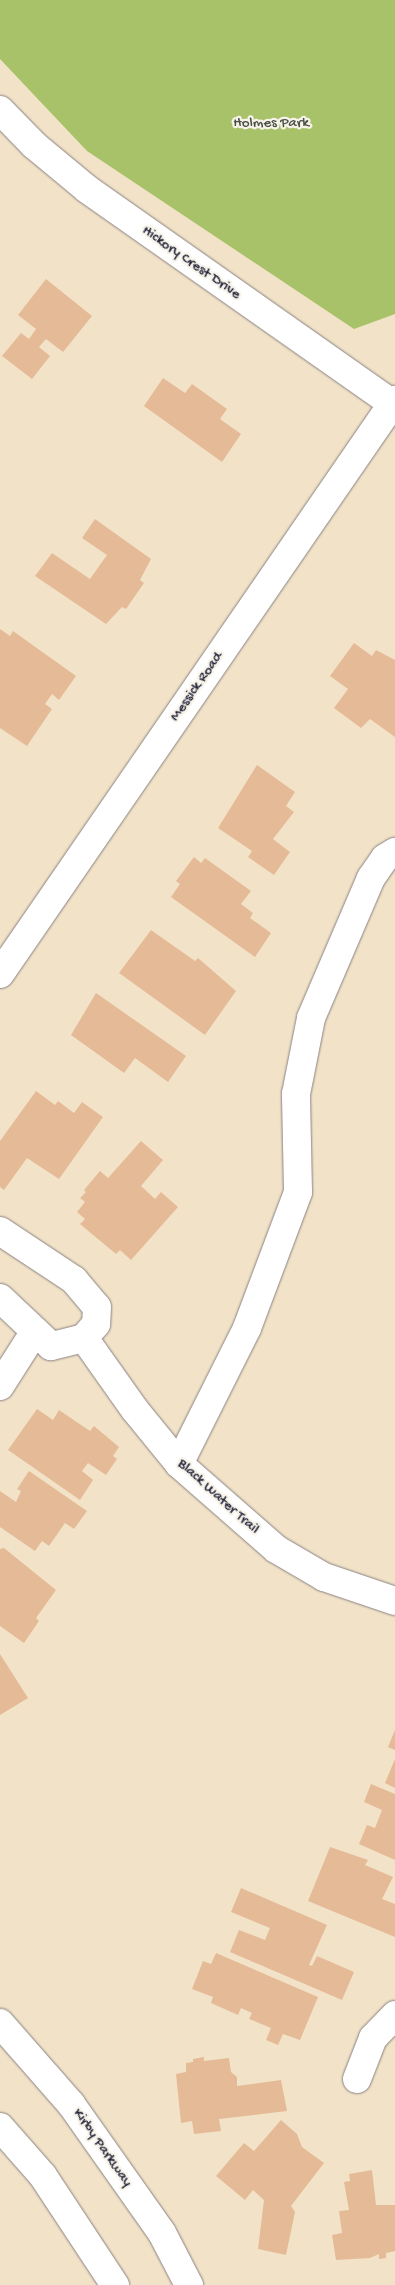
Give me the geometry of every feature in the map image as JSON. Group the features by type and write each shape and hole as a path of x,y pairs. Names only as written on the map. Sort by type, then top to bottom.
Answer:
{"street":[{"name":"Hickory Crest Drive","path":"0,110 34,145 87,189 394,402"},
{"name":"Messick Road","path":"0,974 394,402"},
{"path":"179,1464 247,1328 298,1192 296,1094 311,1018 371,878 385,858 395,852"},
{"path":"0,1231 74,1280 86,1292 96,1307 96,1324 84,1338 51,1346 0,1298"},
{"path":"0,1386 35,1331"},
{"name":"Black Water Trail","path":"84,1338 135,1410 179,1464 276,1549 324,1577 395,1601"},
{"path":"357,2079 373,2038 395,2015"},
{"name":"Kirby Parkway","path":"0,2023 71,2104 162,2234 189,2285"},
{"path":"0,2127 42,2176 115,2285"}],"green space":[{"name":"Holmes Park","path":"0,0 395,0 395,314 354,329 87,151 0,59"}],"building":[{"path":"46,279 92,316 63,352 46,339 39,347 50,356 32,379 2,356 21,333 29,339 36,329 18,315"},
{"path":"163,378 185,393 192,384 227,409 220,419 241,434 222,462 144,406"},
{"path":"95,519 151,559 140,580 144,583 126,609 122,607 106,624 35,576 52,553 90,579 107,555 82,538"},
{"path":"0,629 10,636 13,631 76,676 59,700 52,694 45,704 52,709 27,746 0,728"},
{"path":"354,643 372,656 376,650 395,660 395,737 370,719 361,728 334,708 348,689 330,676"},
{"path":"257,765 295,792 286,806 294,812 273,839 290,852 274,875 248,857 252,851 218,828"},
{"path":"194,857 201,863 205,858 251,891 241,904 253,913 250,918 271,933 255,957 171,897 180,884 176,881"},
{"path":"151,930 195,961 198,958 236,991 205,1035 119,973"},
{"path":"96,993 186,1056 168,1082 135,1058 124,1073 71,1035"},
{"path":"36,1091 55,1105 58,1101 74,1113 82,1102 103,1117 59,1179 27,1158 4,1190 0,1187 0,1141"},
{"path":"141,1141 163,1160 141,1186 155,1199 161,1192 178,1207 131,1260 120,1250 116,1254 80,1224 85,1219 77,1212 85,1202 80,1198 86,1192 84,1190 100,1171 108,1178"},
{"path":"37,1409 53,1420 59,1410 90,1431 94,1426 119,1447 113,1456 117,1459 106,1475 88,1463 82,1471 93,1480 80,1500 8,1450"},
{"path":"29,1471 87,1511 74,1529 65,1523 49,1546 42,1541 35,1551 0,1527 0,1491 16,1502 21,1491 17,1489"},
{"path":"4,1548 56,1590 36,1618 39,1621 24,1643 0,1626 0,1549"},
{"path":"0,1654 28,1698 0,1715"},
{"path":"395,1730 395,1750 388,1747"},
{"path":"395,1759 395,1788 385,1783"},
{"path":"371,1784 395,1794 395,1860 359,1844 367,1825 375,1828 382,1810 364,1802"},
{"path":"330,1847 368,1860 365,1865 393,1877 382,1899 395,1904 395,1937 308,1901"},
{"path":"241,1888 327,1925 309,1965 312,1966 317,1956 354,1972 342,2000 230,1952 239,1930 265,1940 270,1928 231,1912"},
{"path":"216,1953 318,1997 300,2040 283,2034 278,2045 266,2040 271,2028 249,2019 252,2013 241,2008 238,2015 211,2003 213,1997 192,1989 203,1961 211,1964"},
{"path":"204,2057 204,2061 229,2058 231,2072 237,2077 237,2086 281,2080 287,2111 219,2119 221,2131 194,2134 192,2121 181,2123 176,2074 186,2072 186,2063 193,2062 193,2059"},
{"path":"281,2120 297,2134 302,2147 324,2163 291,2206 295,2212 286,2255 258,2249 264,2200 253,2190 245,2200 216,2176 244,2143 254,2151"},
{"path":"372,2170 376,2205 395,2205 395,2251 386,2253 386,2258 379,2259 379,2254 370,2258 336,2260 332,2235 342,2233 339,2211 349,2210 344,2182 350,2181 349,2174"}]}
